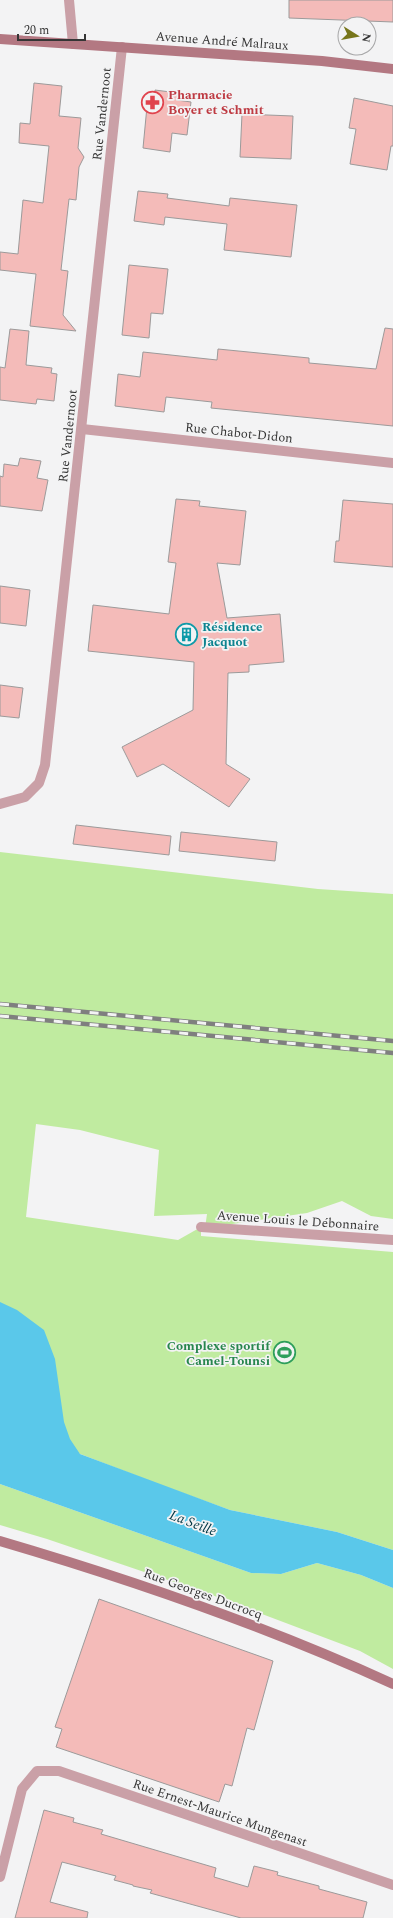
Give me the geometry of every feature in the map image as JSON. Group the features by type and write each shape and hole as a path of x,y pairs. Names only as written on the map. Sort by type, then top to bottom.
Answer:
{"street":[{"path":"69,0 74,44"},
{"name":"Avenue André Malraux","path":"0,39 122,46 322,61 393,69"},
{"name":"Rue Vandernoot","path":"0,804 25,797 39,783 45,765 122,46"},
{"name":"Rue Chabot-Didon","path":"82,430 393,463"},
{"name":"Avenue Louis le Débonnaire","path":"201,1227 393,1240"},
{"name":"Rue Georges Ducrocq","path":"0,1541 100,1571 240,1620 393,1684"},
{"name":"Rue Ernest-Maurice Mungenast","path":"0,1877 22,1790 38,1771 59,1771 393,1885"}],"green space":[{"path":"0,852 318,889 393,894 393,1219 371,1216 342,1201 307,1213 205,1228 207,1214 154,1216 159,1150 80,1130 36,1124 26,1217 178,1240 201,1227 201,1236 393,1252 393,1550 337,1532 230,1510 0,1423"},
{"path":"0,1484 251,1573 281,1574 317,1563 361,1575 393,1588 393,1669 360,1651 212,1595 47,1539 0,1525"}],"water":[{"name":"La Seille","path":"0,1302 17,1310 44,1330 55,1359 64,1422 70,1439 80,1454 230,1510 337,1532 393,1550 393,1588 361,1575 317,1563 281,1574 251,1573 0,1484"}],"building":[{"path":"289,0 393,0 393,22 377,21 377,16 337,16 337,20 289,18"},
{"path":"34,83 62,86 59,116 81,118 78,148 84,157 79,167 76,200 69,199 61,270 68,271 63,315 76,331 30,326 36,274 0,270 0,252 18,254 23,200 43,203 49,146 19,143 20,123 30,124"},
{"path":"155,90 178,93 177,100 191,102 187,135 172,133 170,152 143,148 148,96 155,97"},
{"path":"354,98 393,106 393,146 391,146 387,170 350,164 356,129 349,128"},
{"path":"242,114 293,116 291,159 240,157"},
{"path":"138,191 168,194 167,198 229,206 230,198 297,205 291,257 224,250 227,224 165,217 164,225 134,221"},
{"path":"129,265 168,269 163,314 151,313 149,338 122,335"},
{"path":"385,328 393,329 393,426 211,408 212,402 166,397 164,412 115,406 118,374 140,377 143,352 217,360 218,349 309,358 309,363 376,369"},
{"path":"10,329 29,331 26,365 52,368 51,373 57,374 54,401 37,399 36,404 0,400 0,367 5,368"},
{"path":"20,458 41,461 37,478 48,480 42,511 0,506 0,476 3,477 4,464 18,466"},
{"path":"176,499 200,501 199,506 246,511 240,565 217,563 227,618 280,614 284,662 249,665 249,672 228,673 226,764 250,779 229,807 163,764 137,777 122,747 193,710 194,662 88,651 93,605 169,614 176,563 168,562"},
{"path":"343,500 393,504 393,567 334,562 336,541 339,541"},
{"path":"0,586 30,590 26,626 0,623"},
{"path":"0,685 23,688 19,718 0,716"},
{"path":"76,825 171,836 169,855 73,844"},
{"path":"181,832 277,842 275,861 179,851"},
{"path":"99,1599 273,1661 254,1730 247,1728 232,1786 225,1784 219,1802 56,1747 62,1729 55,1727"},
{"path":"44,1810 74,1818 73,1822 103,1830 101,1834 216,1868 214,1877 248,1887 254,1866 278,1872 277,1875 319,1886 319,1889 367,1902 363,1918 241,1918 150,1893 152,1890 114,1880 116,1876 62,1862 50,1902 88,1912 87,1918 15,1918"}],"railway":[{"path":"0,1004 393,1041"},
{"path":"0,1016 393,1053"}],"place":[{"name":"Pharmacie Boyer et Schmit","path":"152,102"},
{"name":"Résidence Jacquot","path":"186,634"},
{"name":"Complexe sportif Camel-Tounsi","path":"285,1353"}]}
